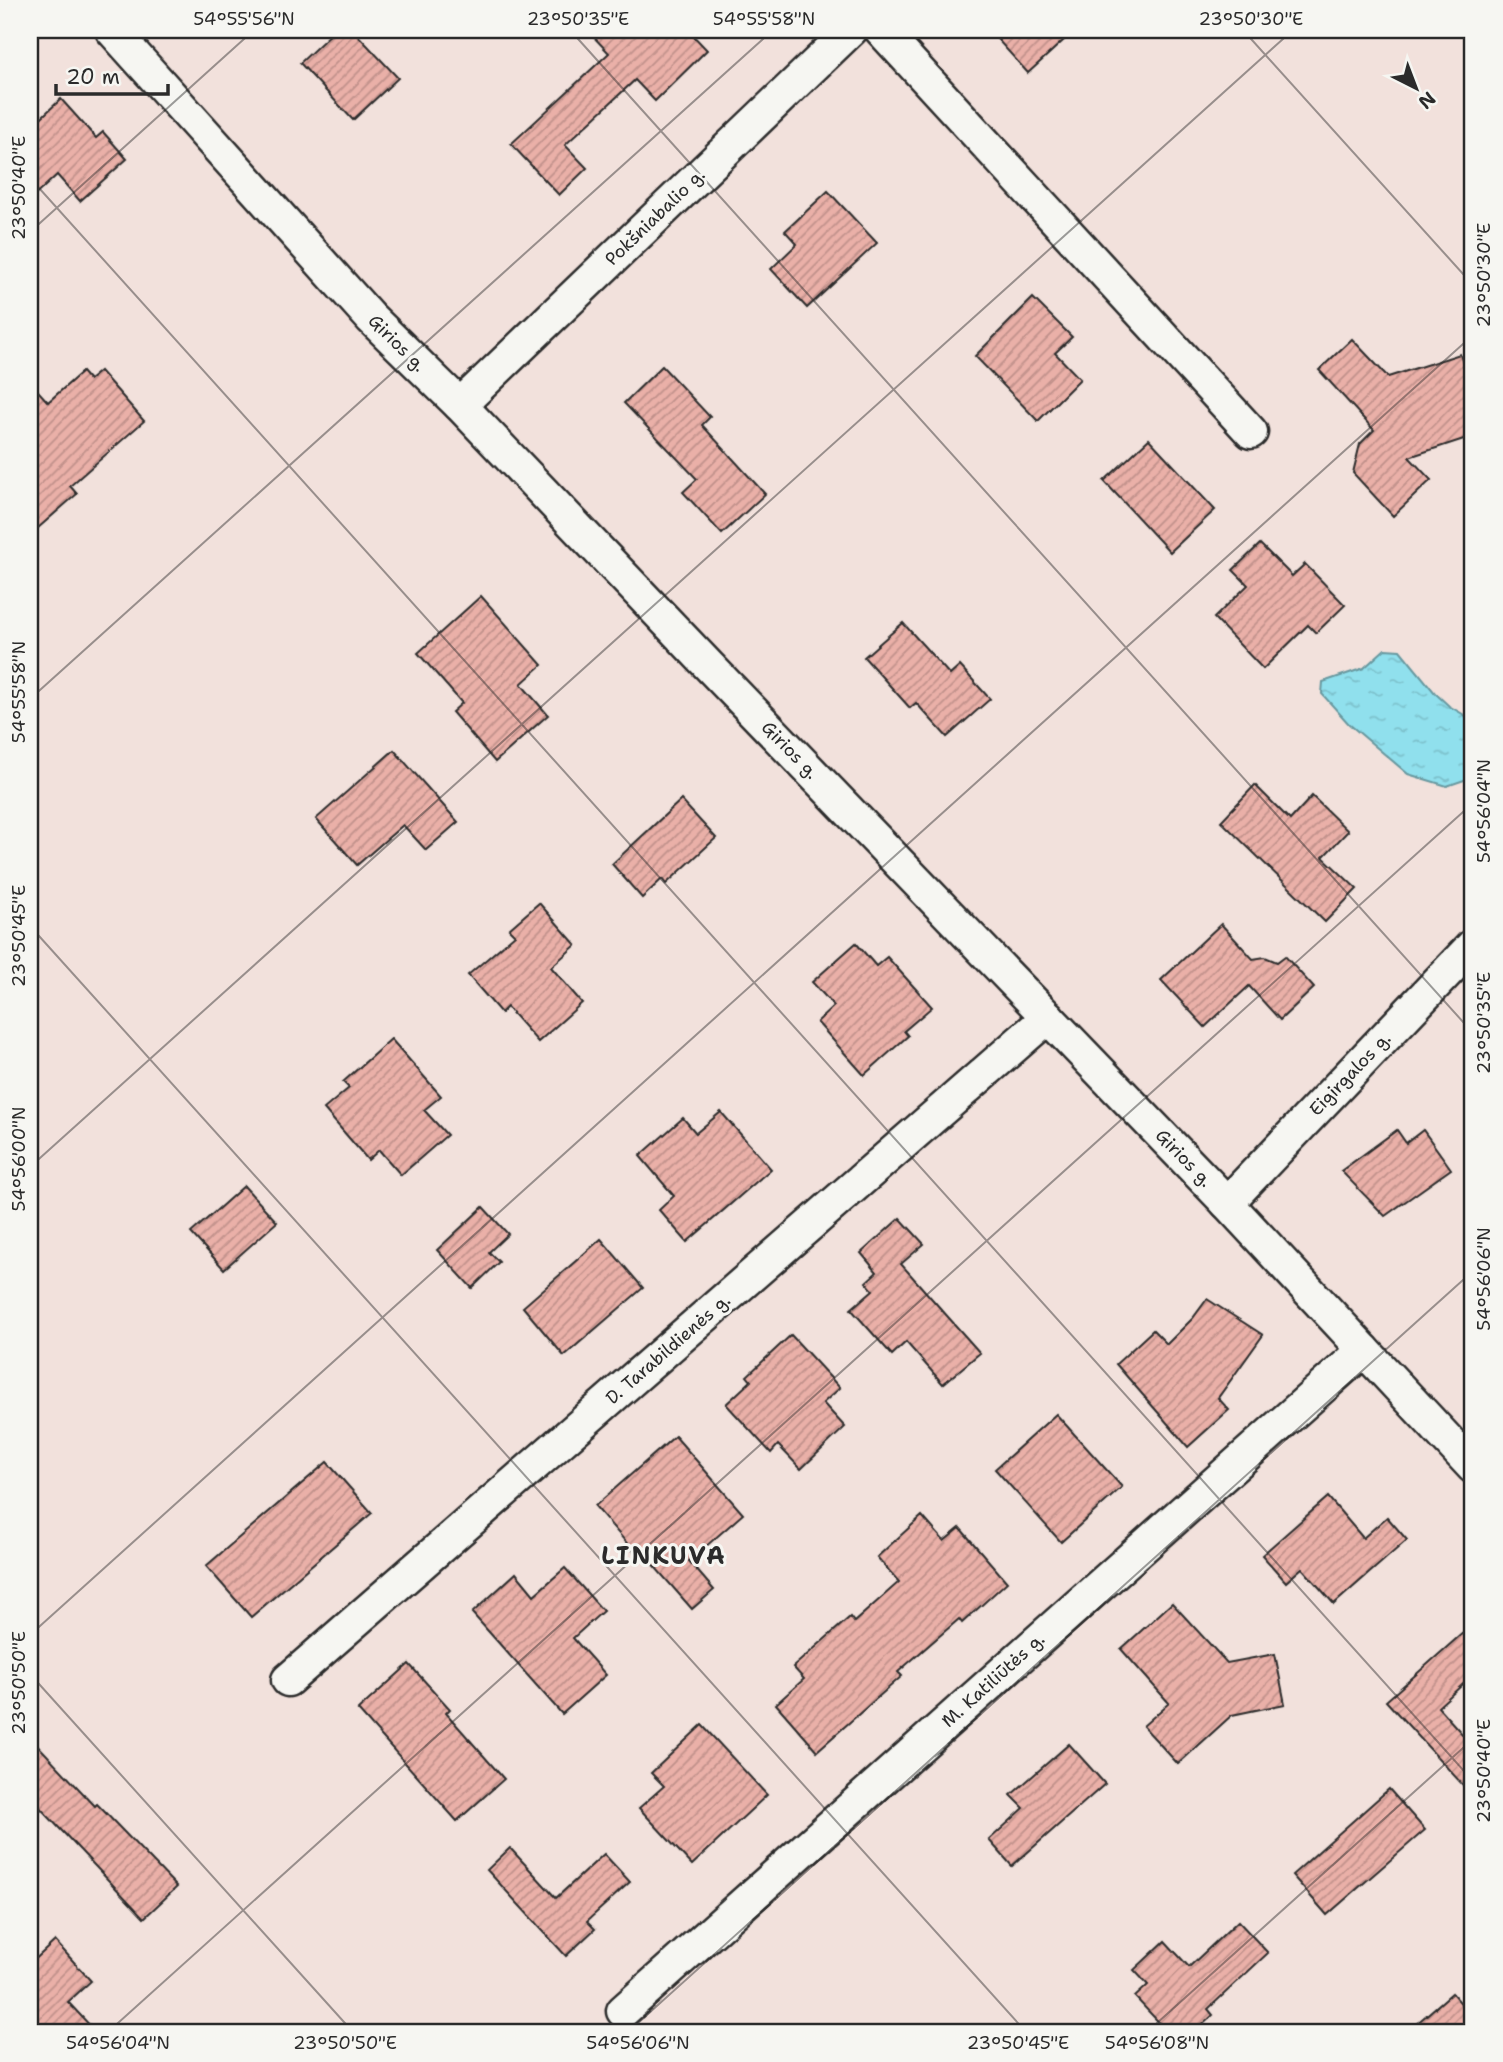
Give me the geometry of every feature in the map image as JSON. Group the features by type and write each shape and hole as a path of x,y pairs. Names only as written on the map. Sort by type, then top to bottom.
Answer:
{"street":[{"name":"Girios g.","path":"112,30 371,318 460,405 1227,1203 1473,1467"},
{"name":"Pokšniabalio g.","path":"460,405 850,30"},
{"path":"881,30 1251,432"},
{"name":"Eigirgalos g.","path":"1227,1203 1473,945"},
{"name":"D. Tarabildienės g.","path":"288,1681 1048,1017"},
{"name":"M. Katiliūtės g.","path":"623,2011 1364,1350"}],"water":[{"path":"1385,649 1400,650 1435,693 1449,706 1473,720 1473,777 1447,786 1408,774 1349,724 1322,694 1323,682 1364,668"}],"building":[{"path":"335,30 353,30 398,78 353,120 300,63"},
{"path":"587,30 688,30 707,50 655,101 635,80 565,145 587,168 559,195 511,144 609,53"},
{"path":"989,30 1075,30 1028,73"},
{"path":"61,99 96,138 103,132 127,159 80,201 57,175 30,200 30,128"},
{"path":"828,191 877,243 807,308 771,269 797,244 785,231"},
{"path":"1033,298 1072,337 1055,353 1080,379 1038,421 975,356"},
{"path":"1352,339 1388,377 1460,354 1473,396 1473,436 1409,457 1431,480 1393,516 1353,473 1360,444 1374,430 1319,370"},
{"path":"662,366 710,417 702,425 765,494 722,534 683,492 697,479 624,403"},
{"path":"100,371 144,421 70,486 77,494 30,535 30,382 48,402 82,372 89,380"},
{"path":"1149,439 1215,510 1170,552 1104,481"},
{"path":"1260,544 1292,576 1305,564 1345,605 1316,633 1308,625 1263,669 1214,618 1248,585 1233,570"},
{"path":"481,596 542,665 521,684 548,715 495,762 452,712 462,703 418,653"},
{"path":"903,623 950,675 960,666 990,699 947,737 916,703 910,708 864,657"},
{"path":"394,750 458,822 426,850 403,825 357,865 316,819"},
{"path":"1255,785 1290,820 1312,796 1348,831 1323,857 1357,889 1325,922 1221,821"},
{"path":"681,800 716,838 666,884 662,879 642,898 612,864"},
{"path":"539,903 576,945 551,967 582,1003 538,1042 507,1007 501,1013 468,975 515,935 509,929"},
{"path":"1221,924 1253,959 1265,957 1277,962 1285,956 1314,988 1280,1020 1249,986 1205,1027 1161,980"},
{"path":"856,943 876,966 887,957 932,1007 904,1031 908,1036 864,1075 817,1022 834,1006 812,982"},
{"path":"391,1039 441,1096 424,1110 447,1135 401,1175 379,1150 368,1160 324,1109 349,1088 343,1082"},
{"path":"721,1112 771,1169 687,1242 659,1210 674,1196 640,1156 683,1118 696,1133"},
{"path":"1397,1130 1406,1143 1423,1130 1451,1169 1385,1216 1341,1171"},
{"path":"244,1186 277,1222 224,1269 191,1233"},
{"path":"483,1207 508,1234 489,1252 499,1262 472,1288 437,1250"},
{"path":"900,1218 924,1244 901,1264 980,1353 943,1384 906,1342 892,1355 851,1309 873,1290 866,1282 877,1272 861,1253"},
{"path":"601,1239 643,1288 564,1356 523,1307"},
{"path":"1207,1299 1263,1335 1218,1398 1229,1410 1188,1447 1116,1364 1153,1330 1167,1344 1193,1318"},
{"path":"791,1335 840,1388 823,1403 845,1427 801,1469 778,1445 771,1453 726,1404 751,1381 747,1376"},
{"path":"1056,1414 1122,1487 1061,1542 995,1469"},
{"path":"675,1436 743,1514 689,1561 714,1590 692,1609 642,1552 637,1555 595,1506"},
{"path":"327,1462 372,1513 251,1617 206,1566"},
{"path":"1328,1497 1363,1538 1387,1517 1407,1540 1334,1604 1302,1568 1286,1582 1262,1555"},
{"path":"922,1516 944,1541 960,1528 1007,1582 962,1623 959,1619 898,1672 902,1676 817,1751 776,1704 804,1679 793,1667 850,1617 854,1622 899,1582 877,1557"},
{"path":"565,1568 603,1611 573,1638 606,1675 562,1714 472,1613 516,1573 534,1595"},
{"path":"1172,1603 1227,1663 1275,1654 1285,1704 1232,1715 1178,1764 1143,1726 1169,1703 1121,1649"},
{"path":"1473,1624 1473,1675 1438,1707 1473,1746 1473,1796 1386,1701"},
{"path":"409,1664 450,1709 446,1713 504,1779 457,1821 358,1710"},
{"path":"702,1725 767,1795 692,1865 639,1808 664,1786 651,1773"},
{"path":"30,1737 177,1887 144,1918 30,1797"},
{"path":"1069,1744 1105,1784 1012,1866 989,1840 1024,1808 1011,1795"},
{"path":"1389,1789 1425,1830 1327,1915 1292,1875"},
{"path":"510,1848 556,1898 604,1854 630,1882 587,1921 595,1929 566,1956 487,1870"},
{"path":"1238,1921 1268,1953 1208,2009 1213,2015 1195,2032 1168,2032 1135,1997 1148,1985 1134,1970 1165,1941 1189,1967"},
{"path":"55,1941 91,1981 68,2002 96,2032 30,2032 30,1964"},
{"path":"1452,1993 1473,2017 1473,2032 1407,2032"}],"district":[{"name":"LINKUVA","path":"664,1556"}]}
